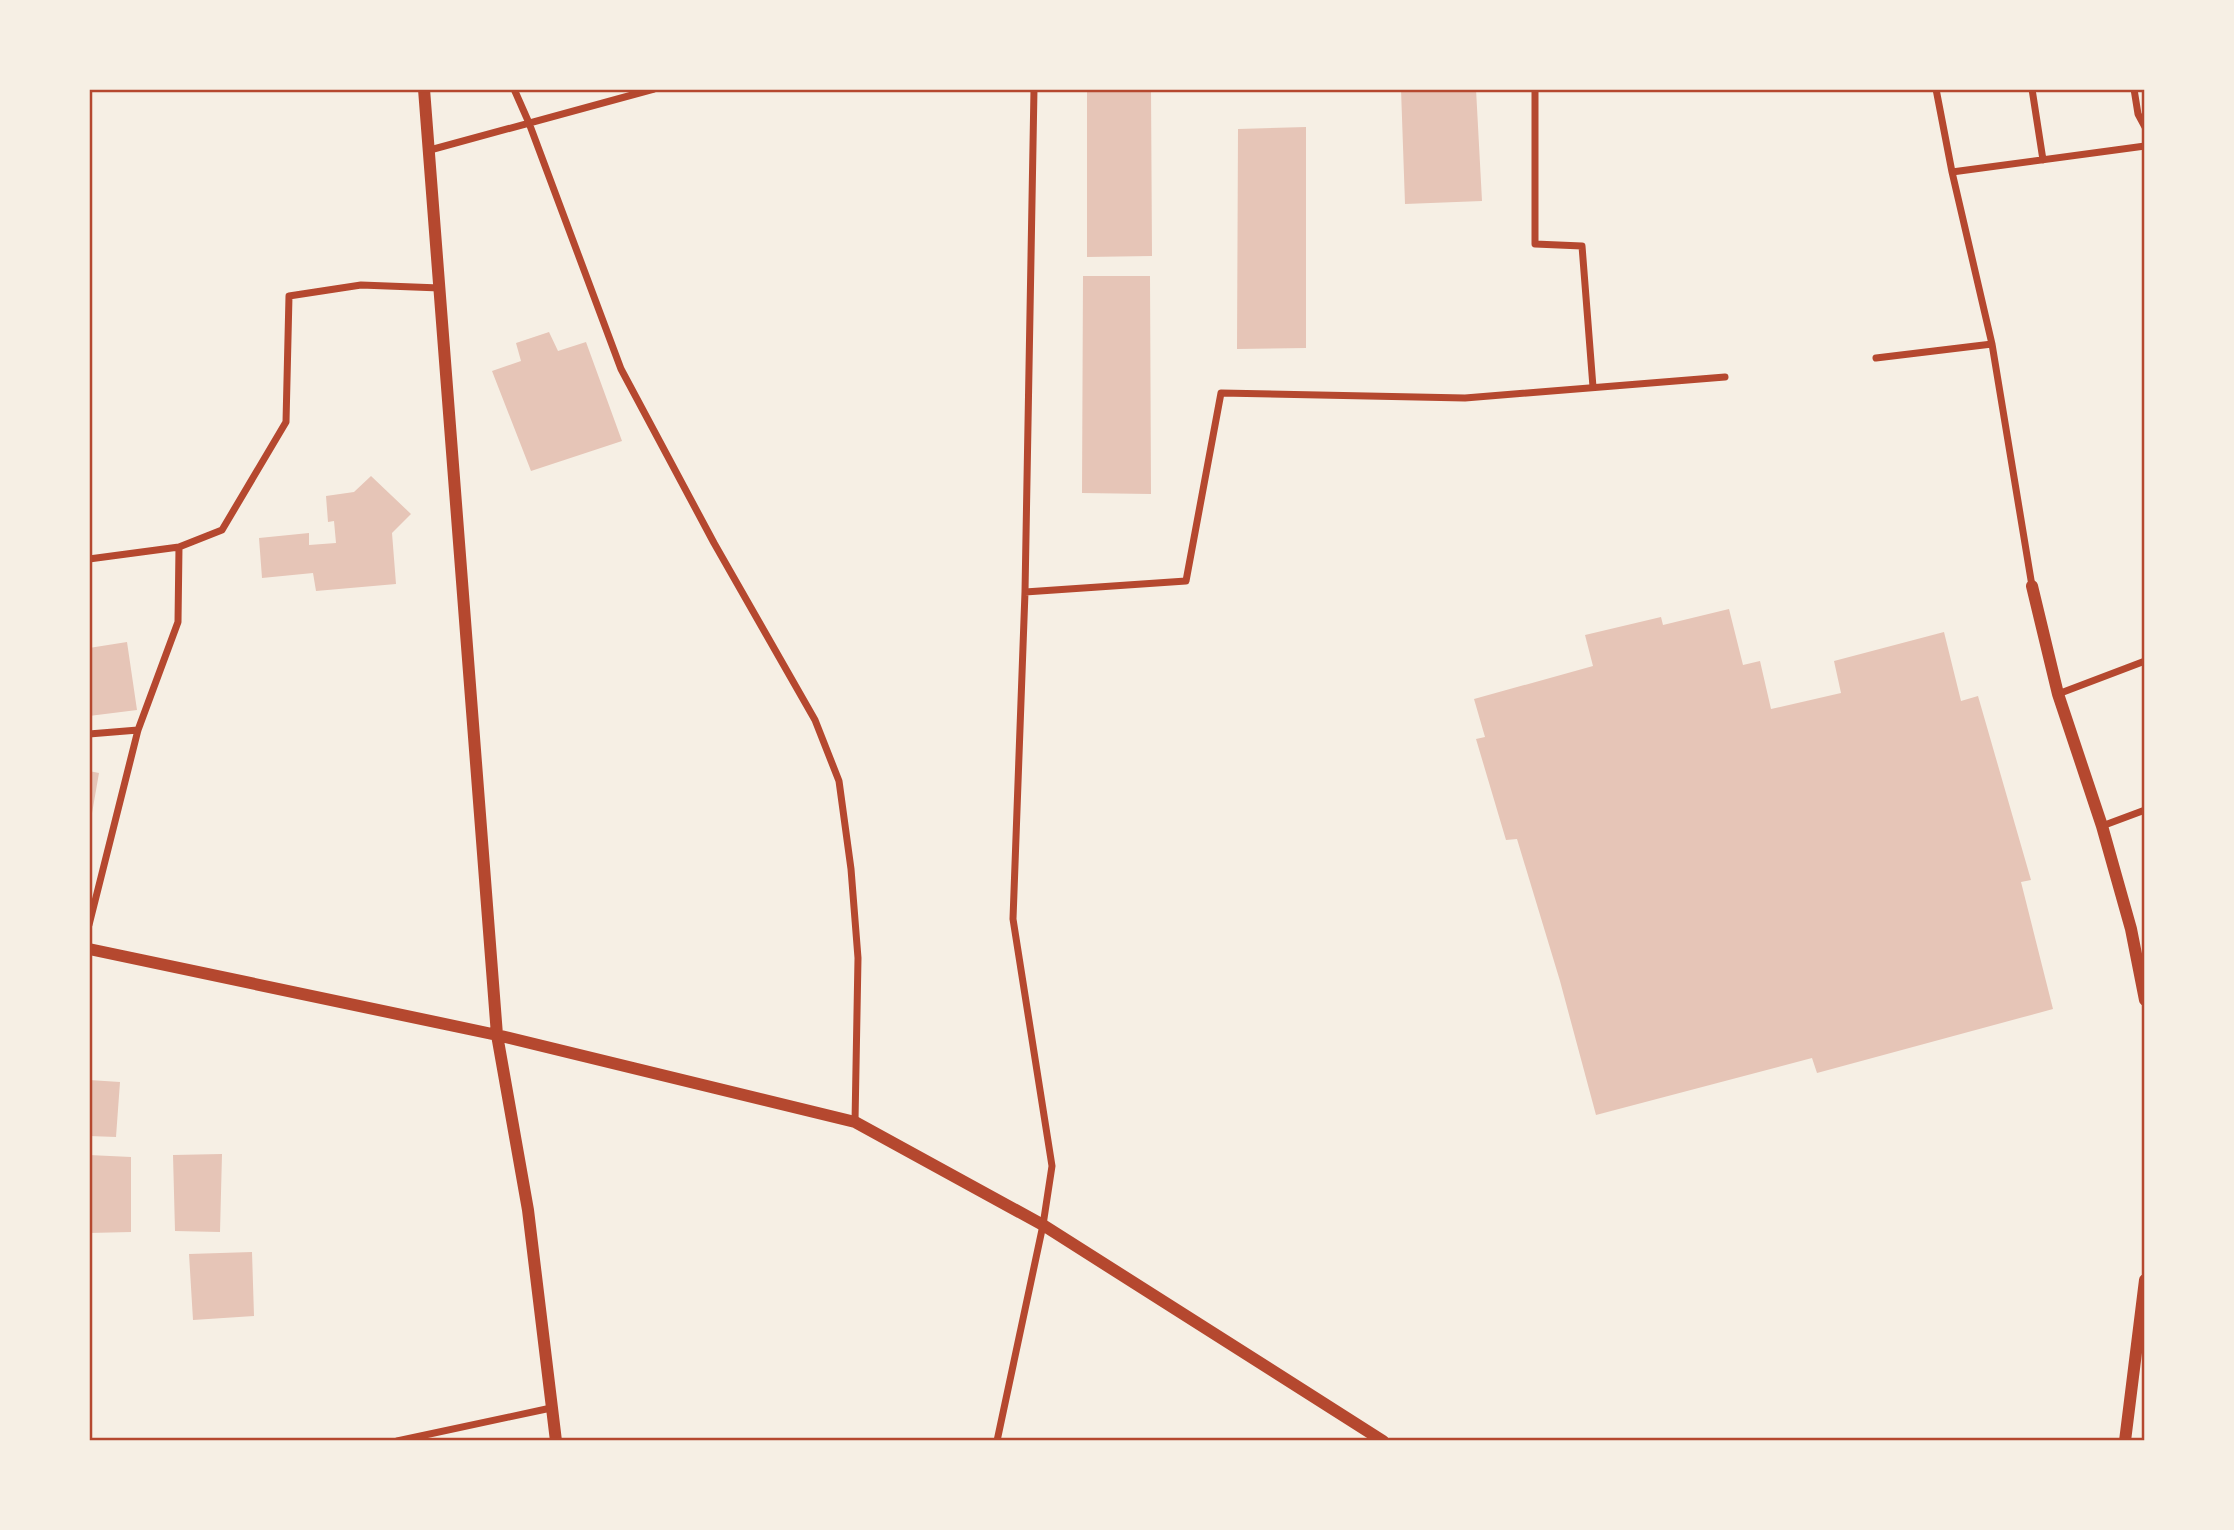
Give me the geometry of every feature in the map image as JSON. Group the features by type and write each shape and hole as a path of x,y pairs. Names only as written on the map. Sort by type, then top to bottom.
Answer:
{"street":[{"path":"424,89 497,1035 528,1210 556,1441"},
{"path":"514,89 621,369 714,543 816,720 839,781 851,869 858,958 855,1122"},
{"path":"430,150 654,89"},
{"path":"997,1441 1043,1225 1052,1166 1013,919 1025,592 1034,89"},
{"path":"1535,89 1535,244 1582,246 1594,387"},
{"path":"1936,89 1952,172 1992,344 2032,586 2058,694 2102,826 2131,929 2145,1000"},
{"path":"2032,89 2043,160"},
{"path":"2134,89 2138,114 2145,127"},
{"path":"1952,172 2145,146"},
{"path":"89,559 179,547 222,530 286,422 289,296 361,285 440,288"},
{"path":"1876,358 1992,344"},
{"path":"1025,592 1186,581 1221,393 1465,398 1725,377"},
{"path":"89,925 138,730 178,622 179,547"},
{"path":"2058,694 2145,661"},
{"path":"89,734 138,730"},
{"path":"2102,826 2145,810"},
{"path":"89,949 497,1035 855,1122 1043,1225 1383,1441"},
{"path":"2125,1441 2145,1280"},
{"path":"397,1441 551,1408"}],"building":[{"path":"1087,89 1151,89 1152,256 1087,257"},
{"path":"1401,89 1476,89 1482,201 1405,204"},
{"path":"1306,127 1306,348 1237,349 1238,129"},
{"path":"1083,276 1150,276 1151,494 1082,493"},
{"path":"549,332 558,351 586,342 622,441 531,471 492,371 521,361 516,343"},
{"path":"371,476 411,514 392,533 396,584 316,591 313,573 262,578 259,538 309,533 309,545 336,543 334,521 328,522 326,496 354,492"},
{"path":"1729,609 1743,665 1760,661 1771,709 1841,693 1834,661 1944,632 1961,701 1978,696 2031,880 2021,882 2053,1009 1817,1073 1812,1058 1596,1115 1560,981 1517,839 1506,840 1476,739 1485,737 1474,699 1593,666 1585,635 1661,617 1663,625"},
{"path":"127,642 137,710 89,716 89,648"},
{"path":"89,771 99,773 91,819 89,819"},
{"path":"89,1080 120,1082 116,1137 89,1136"},
{"path":"222,1154 220,1232 175,1231 173,1155"},
{"path":"89,1155 131,1157 131,1232 89,1233"},
{"path":"252,1252 254,1316 193,1320 189,1254"}]}
